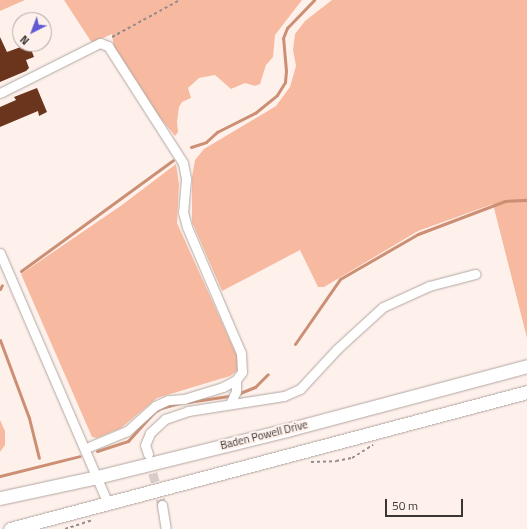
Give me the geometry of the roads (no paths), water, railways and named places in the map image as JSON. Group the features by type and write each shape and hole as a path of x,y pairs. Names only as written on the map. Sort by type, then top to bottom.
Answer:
{"main road":[{"name":"Baden Powell Drive","path":"0,498 97,477 527,366"},
{"path":"10,529 527,392"}],"street":[{"path":"0,93 57,63 100,43 105,43 183,163 186,179 183,212 187,227 241,353 242,372 236,380 223,387 184,399 168,400 155,406 127,431 86,448"},
{"path":"0,253 86,448 108,504"},
{"path":"148,454 145,445 150,433 165,419 188,411 284,396 300,389 337,349 383,307 429,286 475,274"},
{"path":"230,404 236,391 236,380"},
{"path":"162,505 166,529"}],"waterway":[{"path":"191,147 206,142 217,132 255,113 277,95 285,82 286,71 283,38 287,28 314,0"},
{"path":"21,271 173,160"},
{"path":"295,344 340,279 418,234 505,201 527,200"},
{"path":"0,289 2,285"},
{"path":"0,340 29,418 39,458"},
{"path":"240,393 255,387 268,374"},
{"path":"188,402 229,396"},
{"path":"97,451 128,441 154,412 161,408 180,403"},
{"path":"0,476 80,456"}],"tunnel":[{"path":"149,460 162,505"}]}
